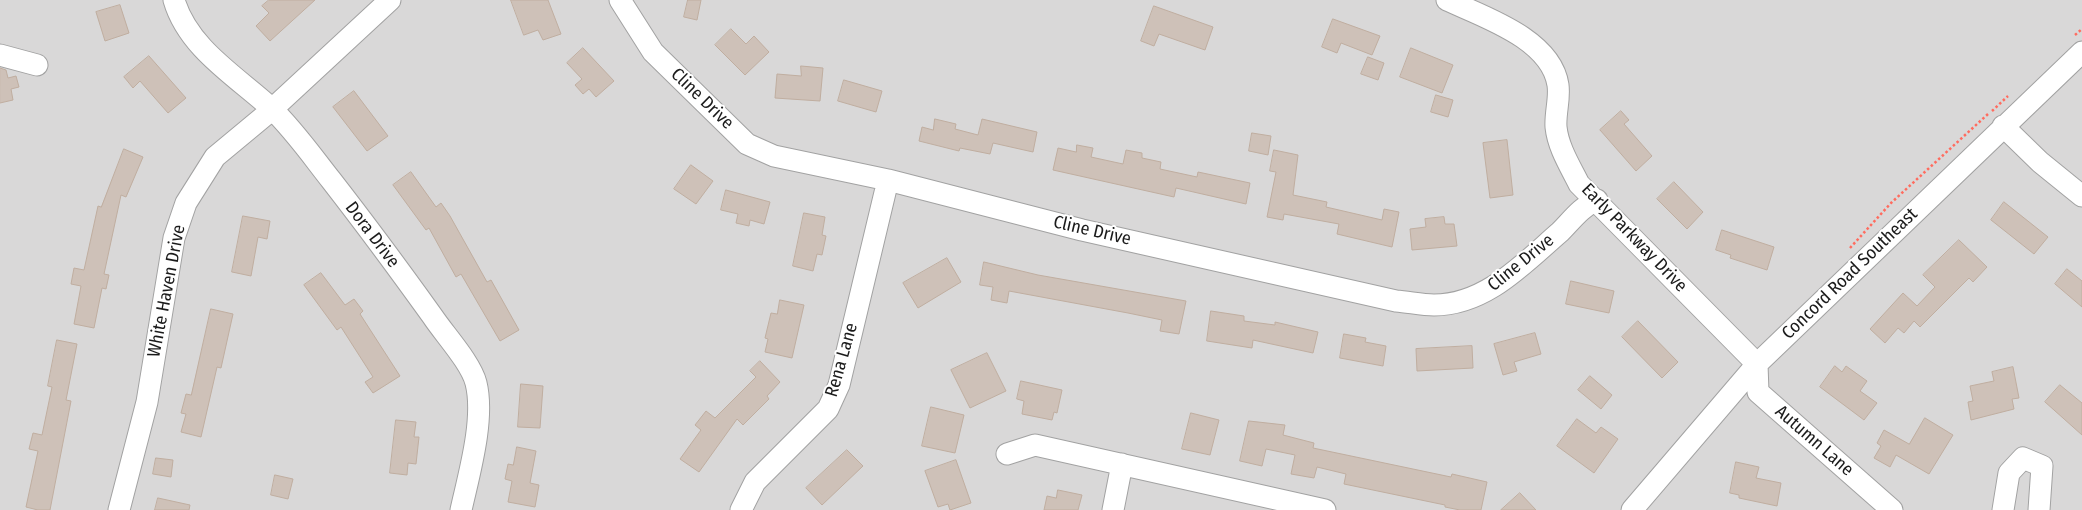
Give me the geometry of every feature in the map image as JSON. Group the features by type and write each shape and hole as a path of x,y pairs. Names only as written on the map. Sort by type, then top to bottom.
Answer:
{"street":[{"name":"Dora Drive","path":"174,0 187,27 219,64 272,109 302,143 379,241 464,361 476,382 477,425 462,510"},
{"name":"White Haven Drive","path":"119,510 147,402 174,238 186,203 215,157 272,109 390,0"},
{"name":"Cline Drive","path":"620,0 653,52 747,144 774,156 888,180 1082,230 1396,301 1435,305 1484,293 1512,274 1586,205 1597,200"},
{"name":"Early Parkway Drive","path":"1447,0 1516,31 1541,53 1554,69 1559,87 1556,128 1563,153 1580,184 1757,364"},
{"name":"Concord Road Southeast","path":"1632,510 1757,364 2082,52"},
{"path":"0,55 37,65"},
{"path":"2003,126 2040,162 2082,196"},
{"name":"Rena Lane","path":"741,510 755,482 828,409 838,385 888,180"},
{"name":"Autumn Lane","path":"1757,364 1758,392 1892,510"},
{"path":"1006,454 1035,445 1325,510"},
{"path":"2003,510 2009,472 2023,458 2042,466 2039,510"},
{"path":"1113,510 1122,464"}],"shaded area":[{"path":"0,0 2082,0 2082,510 0,510"}],"building":[{"path":"269,0 315,0 270,41 256,26 269,13 262,6"},
{"path":"511,0 548,0 561,34 543,40 538,30 524,35"},
{"path":"688,0 701,0 697,20 684,17"},
{"path":"120,5 129,33 105,41 96,12"},
{"path":"1154,6 1213,27 1205,50 1159,34 1154,46 1141,41"},
{"path":"1333,19 1380,36 1372,55 1341,43 1337,53 1322,47"},
{"path":"731,29 746,44 754,36 769,52 745,75 715,45"},
{"path":"583,48 614,81 596,97 589,89 583,94 575,85 582,79 567,63"},
{"path":"1411,48 1453,65 1442,93 1400,77"},
{"path":"149,56 186,98 168,113 140,81 133,88 124,77"},
{"path":"1368,57 1384,63 1378,80 1361,74"},
{"path":"801,66 823,68 820,101 775,98 777,74 801,76"},
{"path":"0,68 6,70 8,78 16,76 19,87 11,89 13,100 0,103"},
{"path":"844,80 882,91 876,112 838,101"},
{"path":"354,91 388,136 367,151 333,107"},
{"path":"1436,95 1453,100 1448,117 1431,112"},
{"path":"1621,111 1629,120 1624,124 1652,156 1636,171 1600,130"},
{"path":"935,119 956,124 955,129 978,135 982,119 1037,132 1033,152 993,143 990,154 960,148 959,151 919,141 922,127 933,130"},
{"path":"1252,133 1271,136 1268,155 1249,151"},
{"path":"1507,140 1513,195 1490,198 1483,143"},
{"path":"1077,145 1093,148 1091,157 1123,164 1126,150 1142,153 1142,158 1161,162 1160,169 1197,177 1198,172 1250,183 1246,204 1176,188 1174,197 1053,170 1058,148 1076,152"},
{"path":"124,149 143,157 126,197 121,195 104,274 109,275 106,289 102,288 94,328 74,324 81,286 71,284 74,268 84,270 98,206 101,207"},
{"path":"1274,150 1298,155 1293,195 1327,202 1326,207 1382,220 1384,209 1399,212 1392,247 1337,234 1339,224 1284,214 1283,220 1267,217 1276,172 1270,171"},
{"path":"691,165 713,181 696,204 674,189"},
{"path":"411,172 436,207 441,203 450,216 487,282 491,280 519,330 500,341 461,274 456,277 429,228 426,230 393,185"},
{"path":"1674,182 1703,212 1687,229 1657,199"},
{"path":"726,190 770,202 764,224 750,220 749,226 736,223 738,214 721,210"},
{"path":"2004,202 2048,237 2034,254 1991,220"},
{"path":"804,213 825,217 822,235 826,236 822,255 817,254 813,271 793,266"},
{"path":"243,216 270,221 267,239 258,237 251,276 232,272"},
{"path":"1444,217 1445,224 1454,224 1457,246 1412,250 1410,229 1426,227 1425,219"},
{"path":"1722,230 1774,247 1767,270 1730,258 1731,255 1716,250"},
{"path":"1959,240 1987,267 1973,282 1969,278 1920,327 1914,321 1904,333 1898,328 1885,343 1870,329 1903,293 1917,306 1935,287 1923,275"},
{"path":"947,258 961,282 918,308 903,283"},
{"path":"984,262 1038,275 1186,301 1179,334 1160,331 1162,320 1009,291 1007,303 991,300 993,287 980,285"},
{"path":"2067,269 2082,281 2082,307 2055,284"},
{"path":"321,273 345,305 354,299 363,311 360,314 400,376 373,393 365,382 373,377 341,327 337,330 304,285"},
{"path":"1571,281 1614,291 1609,313 1566,304"},
{"path":"780,300 804,305 792,358 765,352 768,339 765,338 771,313 777,314"},
{"path":"211,309 233,314 221,368 217,367 201,437 181,432 186,414 181,413 186,394 191,395"},
{"path":"1211,311 1244,316 1244,321 1275,325 1275,322 1318,332 1313,353 1253,340 1252,348 1207,341"},
{"path":"1638,321 1678,362 1662,378 1622,337"},
{"path":"1535,333 1541,354 1514,362 1517,371 1503,375 1494,344"},
{"path":"1344,334 1366,338 1365,342 1386,346 1383,366 1340,358"},
{"path":"57,340 77,344 66,400 71,401 50,510 38,510 26,507 38,451 29,449 33,433 42,435 52,387 48,386"},
{"path":"1472,346 1473,368 1417,371 1416,349"},
{"path":"987,353 1006,391 970,408 951,370"},
{"path":"760,361 780,382 767,396 769,399 743,425 737,419 699,472 680,459 701,430 695,425 706,411 715,418 756,377 750,371"},
{"path":"1835,366 1842,372 1846,366 1867,381 1860,391 1877,403 1864,420 1820,387"},
{"path":"2013,367 2019,398 2012,399 2014,409 1971,420 1968,402 1973,401 1970,386 1994,381 1992,372"},
{"path":"1590,376 1612,395 1601,409 1578,390"},
{"path":"1021,381 1062,390 1057,413 1054,412 1052,420 1022,414 1024,401 1017,399"},
{"path":"521,384 543,386 540,428 518,427"},
{"path":"2060,385 2082,403 2082,435 2045,402"},
{"path":"931,407 964,415 955,453 922,446"},
{"path":"1191,413 1219,420 1210,455 1182,449"},
{"path":"1925,418 1953,435 1929,474 1896,455 1890,467 1874,458 1881,446 1877,443 1884,430 1909,444"},
{"path":"1577,419 1596,433 1601,427 1618,439 1594,473 1557,446"},
{"path":"396,420 416,422 414,437 419,437 416,464 408,463 407,475 390,473"},
{"path":"1249,421 1285,425 1283,435 1314,443 1313,448 1451,477 1452,474 1487,482 1481,510 1460,510 1445,507 1445,505 1344,484 1346,474 1317,467 1314,478 1291,474 1295,455 1266,449 1262,466 1240,461"},
{"path":"517,447 536,451 530,483 539,485 535,507 508,502 512,481 505,479 508,464 513,465"},
{"path":"847,450 863,466 822,505 806,488"},
{"path":"156,458 173,460 171,477 153,474"},
{"path":"956,460 971,503 950,510 948,504 938,507 925,471"},
{"path":"1736,462 1759,467 1756,478 1781,483 1777,506 1739,498 1739,495 1730,493"},
{"path":"275,475 293,479 288,499 271,495"},
{"path":"1058,490 1082,495 1078,510 1044,510 1047,496 1056,498"},
{"path":"1520,493 1536,510 1501,510"},
{"path":"158,498 190,505 189,510 155,510"}]}
